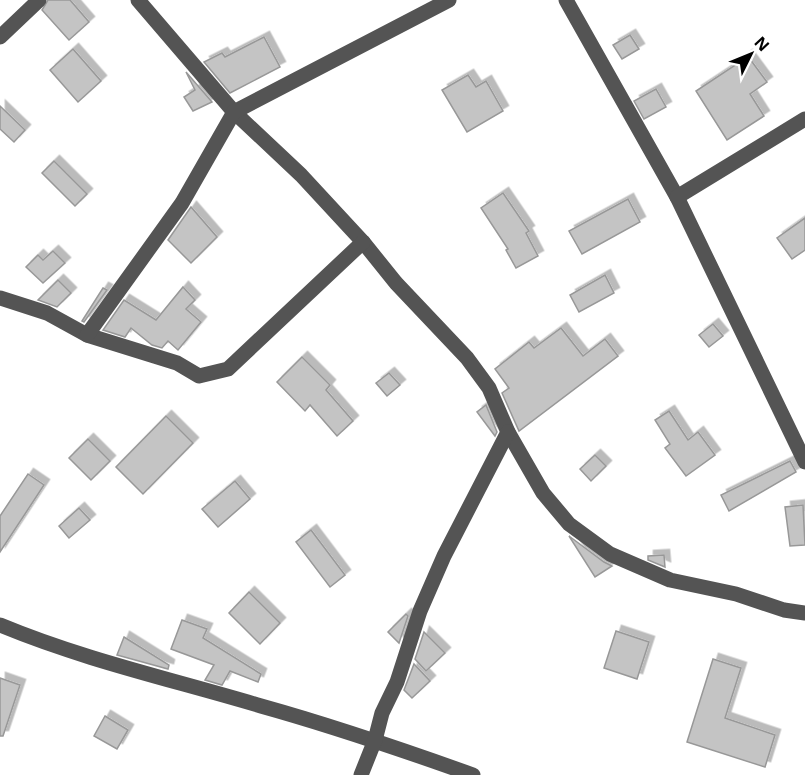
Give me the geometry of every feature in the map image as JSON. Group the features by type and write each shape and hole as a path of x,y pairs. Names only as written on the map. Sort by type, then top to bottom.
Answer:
{"street":[{"path":"0,37 39,0"},
{"path":"138,0 234,112 301,175 363,242 396,283 467,358 489,388 508,432 543,493 569,524 610,554 670,580 736,594 784,610 805,613"},
{"path":"87,335 182,203 234,112 449,0"},
{"path":"566,0 677,197 805,462"},
{"path":"677,197 805,119"},
{"path":"0,298 46,313 87,335 177,363 199,376 228,369 363,242"},
{"path":"361,775 375,740 382,712 397,682 420,611 444,556 508,432"},
{"path":"0,625 149,674 375,740 473,775"}],"building":[{"path":"48,0 70,0 89,22 69,40 42,10"},
{"path":"630,35 639,49 622,59 613,45"},
{"path":"264,37 280,67 230,93 204,62 222,53 225,57"},
{"path":"73,49 101,81 78,102 50,70"},
{"path":"747,55 767,82 750,94 764,116 727,140 696,91"},
{"path":"186,72 212,102 193,111 184,97 195,90"},
{"path":"468,75 476,87 486,81 503,111 467,132 442,90"},
{"path":"656,89 666,107 644,119 634,101"},
{"path":"0,106 25,130 14,142 0,129"},
{"path":"54,161 87,194 75,206 42,173"},
{"path":"503,193 529,231 526,233 538,256 516,268 506,250 508,249 481,208"},
{"path":"628,199 640,222 582,254 569,231"},
{"path":"191,207 217,237 191,263 168,240"},
{"path":"805,218 805,250 792,259 777,238"},
{"path":"53,251 65,263 43,283 26,267 38,255 43,260"},
{"path":"605,275 614,293 579,312 570,295"},
{"path":"58,280 71,293 57,307 38,300"},
{"path":"183,287 195,300 186,309 201,322 178,350 168,341 162,348 152,345 131,328 125,337 103,330 124,300 156,320"},
{"path":"103,288 107,290 84,322 82,321"},
{"path":"713,324 723,336 709,347 699,335"},
{"path":"561,328 583,356 605,339 618,356 519,431 502,393 509,388 495,369 529,342 534,348"},
{"path":"302,357 330,385 326,390 353,421 337,436 310,405 305,411 277,382"},
{"path":"389,373 400,385 387,396 376,383"},
{"path":"486,405 497,432 495,436 477,412"},
{"path":"669,411 688,440 698,432 715,455 686,476 665,448 670,444 655,420"},
{"path":"166,416 193,443 143,494 116,467"},
{"path":"88,439 110,461 91,480 69,458"},
{"path":"595,455 606,466 591,481 580,469"},
{"path":"790,461 796,472 729,511 721,495"},
{"path":"28,474 44,485 0,552 0,516"},
{"path":"235,481 250,499 218,527 202,509"},
{"path":"803,505 805,545 790,546 785,507"},
{"path":"79,508 90,520 69,538 59,526"},
{"path":"311,530 345,575 330,587 296,542"},
{"path":"569,536 604,562 612,566 595,577"},
{"path":"664,555 665,567 648,560 648,556"},
{"path":"249,592 280,623 260,644 229,613"},
{"path":"406,614 408,616 399,643 388,632"},
{"path":"182,620 207,629 203,638 261,674 258,682 230,671 222,685 205,680 214,665 171,649"},
{"path":"616,631 649,642 637,679 604,668"},
{"path":"424,632 445,653 426,671 415,659"},
{"path":"124,637 169,665 168,669 117,655"},
{"path":"713,659 741,668 725,718 775,735 765,767 687,742"},
{"path":"414,664 430,681 412,698 404,690"},
{"path":"0,678 20,685 3,736 0,736"},
{"path":"105,716 128,730 117,749 94,736"}]}
